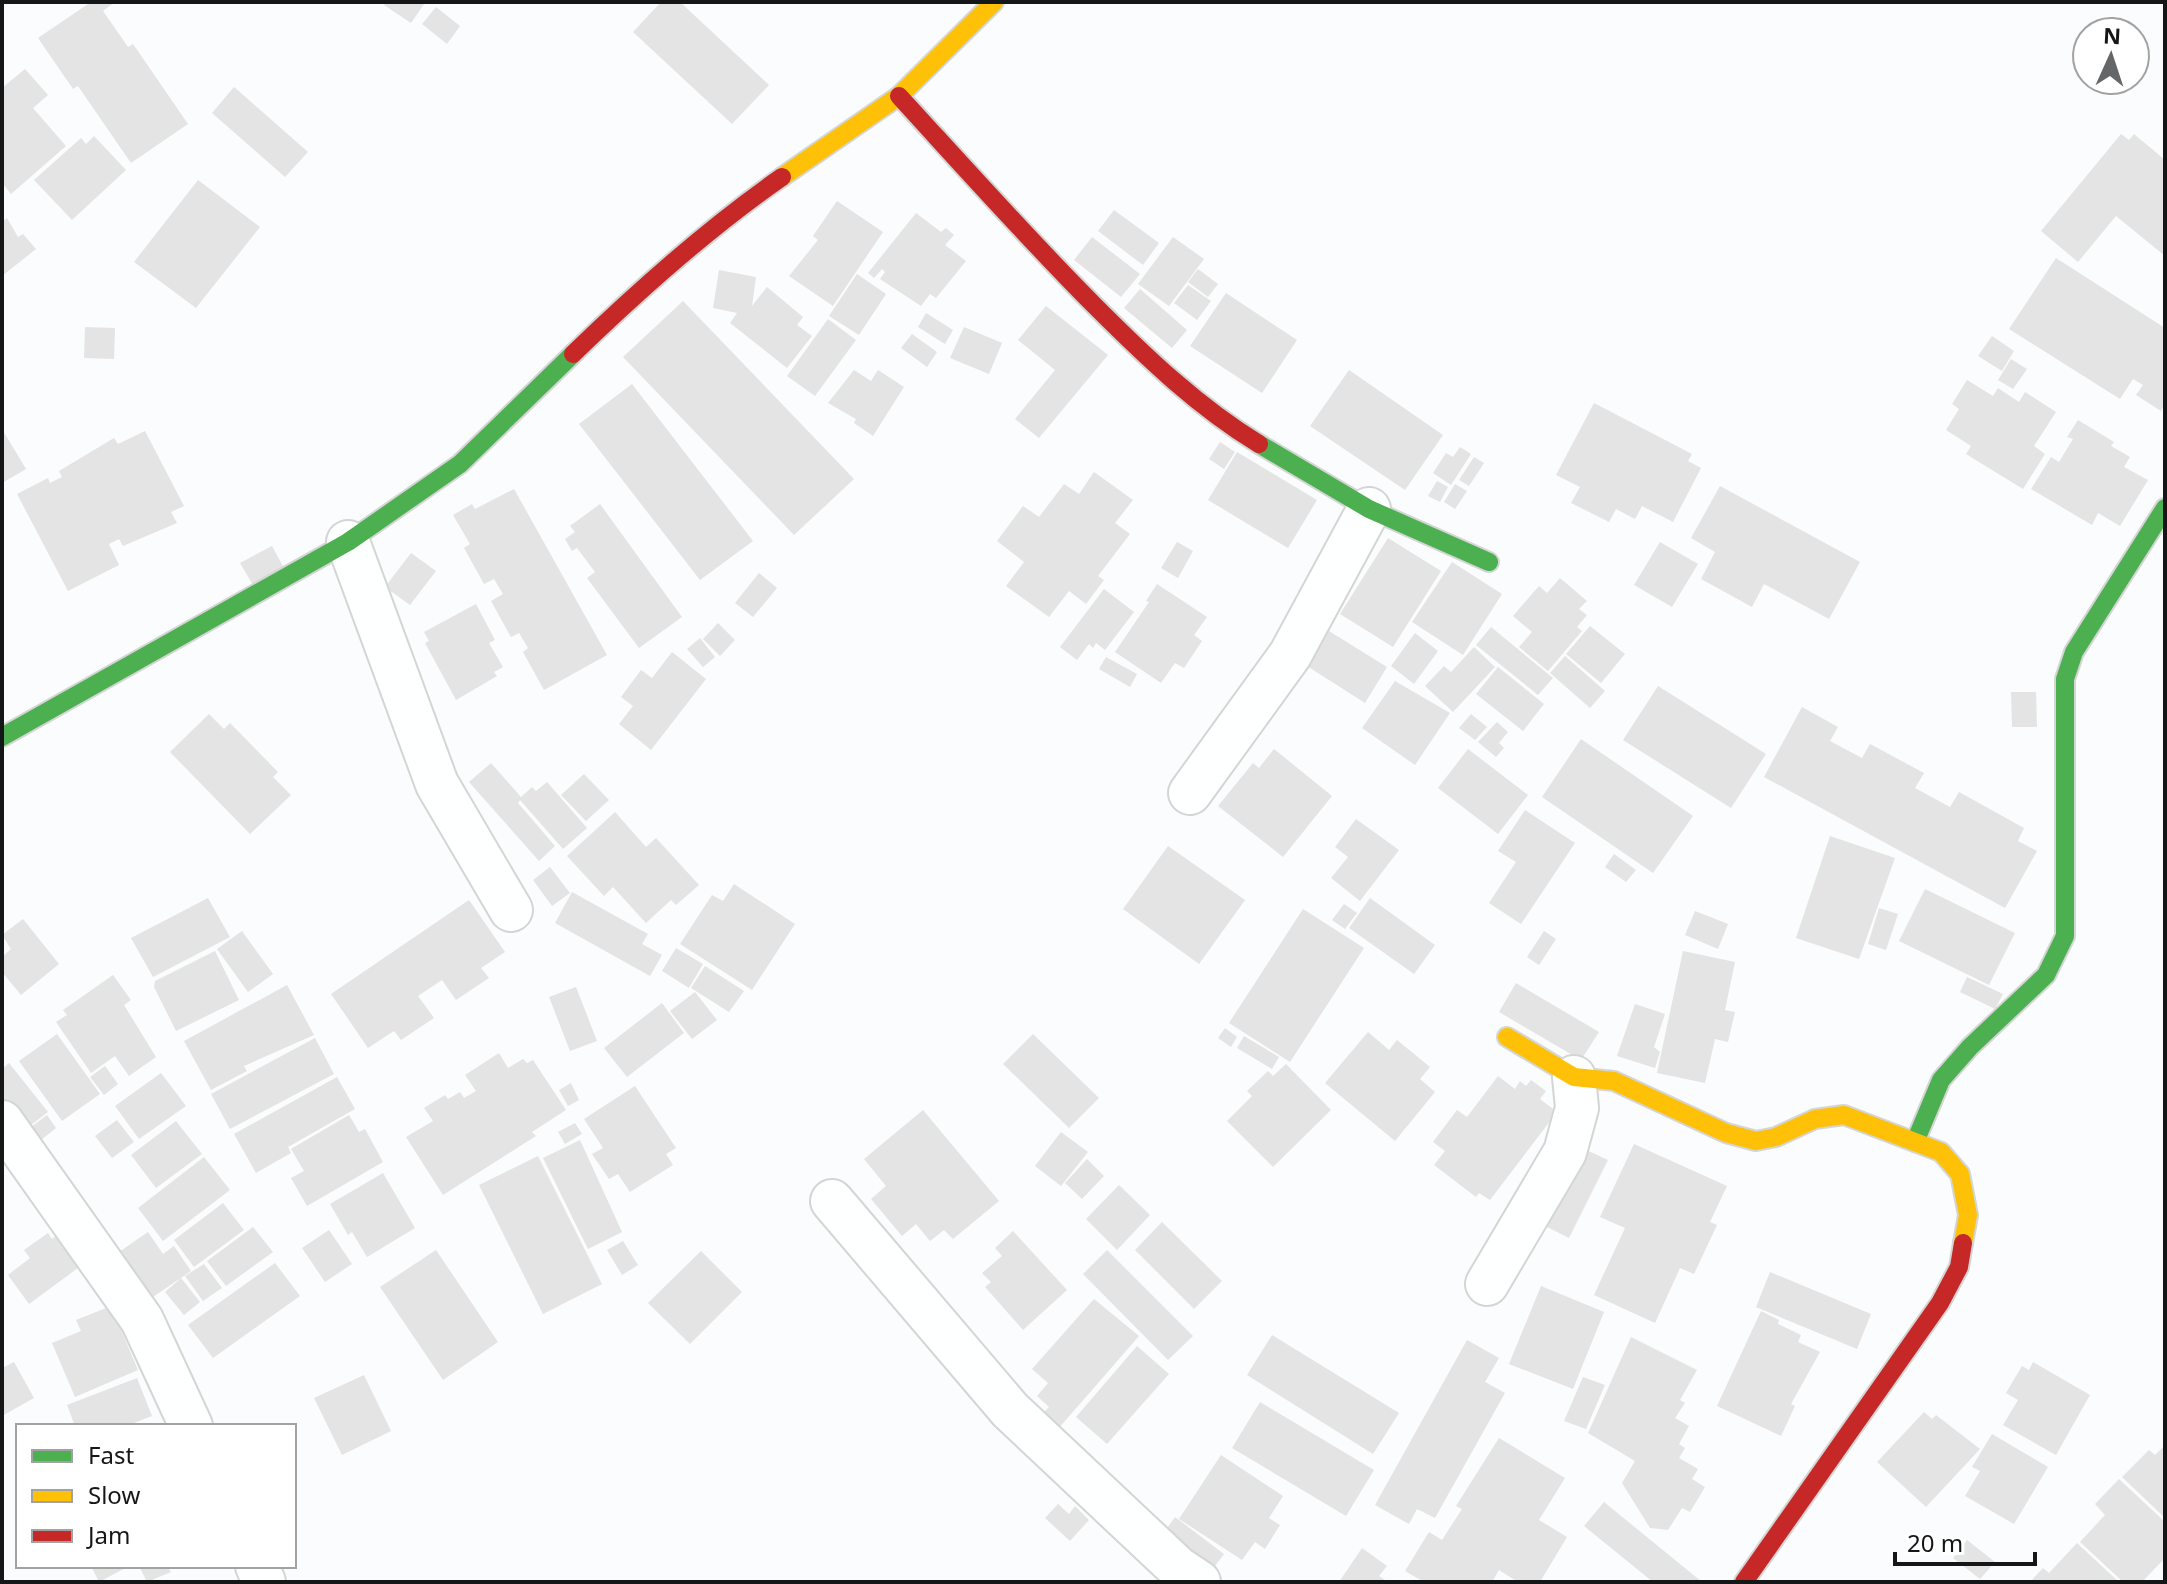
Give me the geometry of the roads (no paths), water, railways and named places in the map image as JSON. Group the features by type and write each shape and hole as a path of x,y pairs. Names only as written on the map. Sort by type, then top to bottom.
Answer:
{"street":[{"path":"2,737 348,542 460,464 629,300 748,201 899,96 994,2"},
{"path":"899,96 1031,242 1133,344 1221,421 1369,509 1489,562"},
{"path":"1915,1142 1941,1080 1970,1047 2046,975 2065,936 2065,679 2074,652 2165,508"},
{"path":"1190,793 1290,655 1369,509"},
{"path":"348,542 437,784 511,910"},
{"path":"1507,1037 1574,1077 1614,1081 1726,1133 1756,1141 1776,1137 1815,1119 1844,1115 1941,1152 1960,1174 1968,1215 1959,1267 1940,1303 1744,1582"},
{"path":"1487,1284 1565,1152 1577,1108 1574,1077"},
{"path":"2,1122 142,1320 190,1424"},
{"path":"832,1201 1010,1410 1178,1568 1199,1582"}]}
